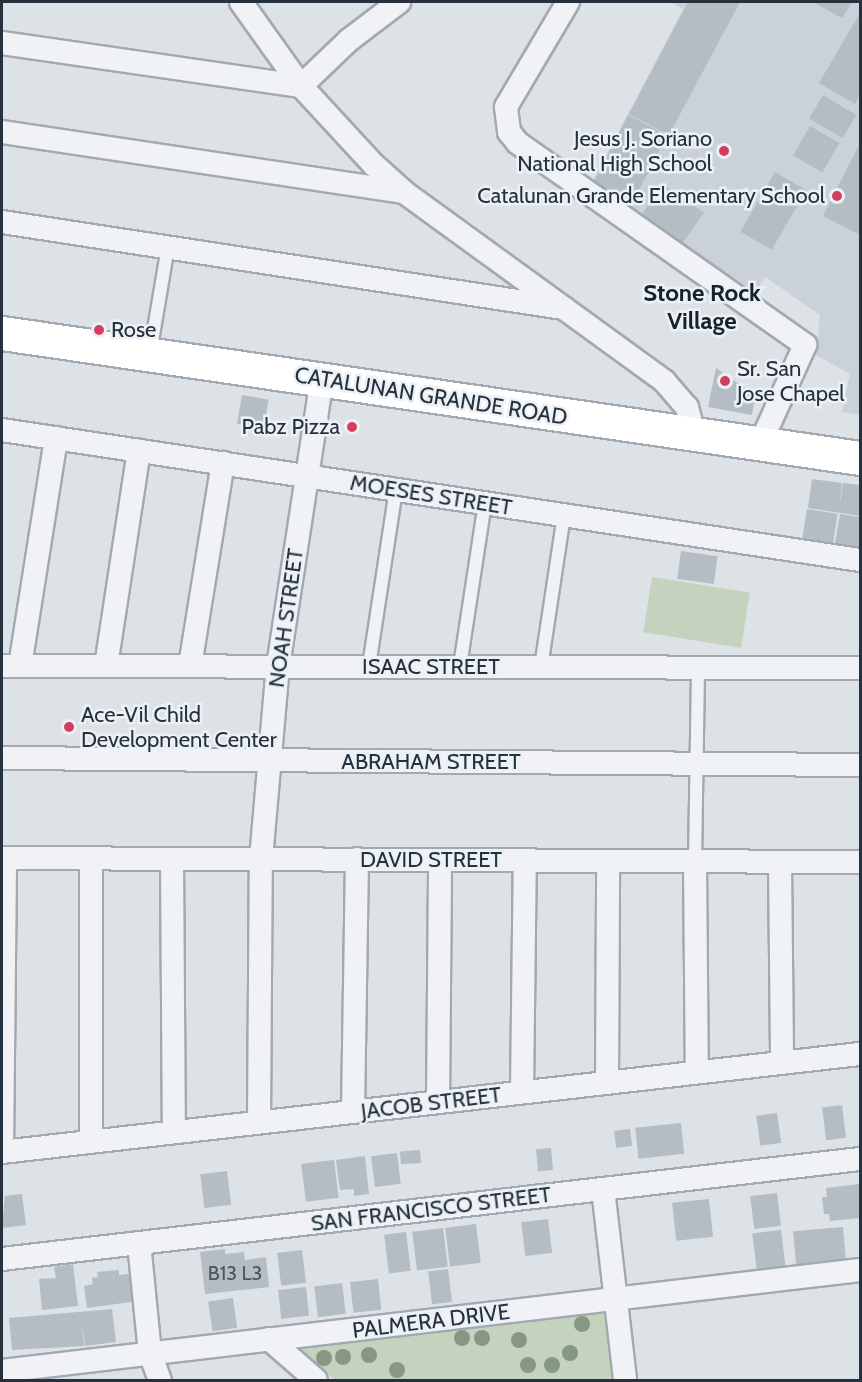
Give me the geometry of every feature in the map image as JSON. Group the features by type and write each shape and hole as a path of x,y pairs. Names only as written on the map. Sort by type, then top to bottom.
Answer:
{"main road":[{"name":"CATALUNAN GRANDE ROAD","path":"2,333 150,353 695,436 861,458"}],"street":[{"path":"241,2 301,86 350,141 404,192 569,309 679,396 687,407 695,436"},
{"path":"301,86 349,40 399,2"},
{"path":"568,2 506,107 509,132 518,143 806,345 760,444"},
{"path":"2,43 301,86"},
{"path":"2,132 404,192"},
{"path":"2,222 569,309"},
{"name":"NOAH STREET","path":"259,1122 261,859 278,666 322,379"},
{"name":"MOESES STREET","path":"2,430 861,560"},
{"path":"11,666 56,438"},
{"path":"106,666 139,451"},
{"path":"190,666 223,463"},
{"name":"ISAAC STREET","path":"11,666 861,668"},
{"name":"ABRAHAM STREET","path":"2,758 861,765"},
{"path":"2,1152 3,858"},
{"name":"DAVID STREET","path":"3,858 861,862"},
{"path":"91,858 91,1142"},
{"path":"172,859 174,1132"},
{"path":"352,1112 357,860"},
{"path":"438,1102 440,860"},
{"path":"522,1092 525,860"},
{"path":"608,861 608,1082"},
{"path":"695,861 697,1072"},
{"path":"780,862 782,1062"},
{"name":"JACOB STREET","path":"2,1152 861,1054"},
{"name":"SAN FRANCISCO STREET","path":"2,1259 861,1159"},
{"path":"603,1189 625,1380"},
{"path":"139,1243 150,1353 160,1380"},
{"name":"PALMERA DRIVE","path":"9,1374 150,1353 861,1270"},
{"path":"269,1340 316,1380"}],"lane":[{"path":"150,353 168,248"},
{"path":"369,666 396,490"},
{"path":"460,666 485,503"},
{"path":"541,667 564,515"},
{"path":"695,861 698,667"}],"shaded area":[{"name":"Jesus J. Soriano National High School","path":"670,2 860,2 860,415 842,412 850,374 816,355 820,315 765,277 756,292 590,186 683,9"}],"green space":[{"path":"652,577 750,592 741,648 643,632"},
{"path":"608,1311 616,1380 335,1380 298,1347"}],"building":[{"path":"688,2 740,2 669,135 629,114"},
{"path":"813,2 852,2 842,18"},
{"path":"860,13 860,94 855,104 819,83"},
{"path":"823,95 856,115 843,138 809,118"},
{"path":"628,115 667,135 631,206 592,186"},
{"path":"810,126 839,143 822,172 793,155"},
{"path":"860,143 860,235 823,216"},
{"path":"775,172 806,190 772,250 740,232"},
{"path":"663,184 704,213 683,243 642,214"},
{"name":"Sr. San Jose Chapel","path":"716,368 755,395 752,415 708,407"},
{"path":"242,395 269,400 264,428 237,424"},
{"path":"812,479 842,483 839,509 843,483 860,485 860,516 808,508"},
{"path":"807,509 838,514 832,548 802,544"},
{"path":"840,514 860,517 860,553 834,549"},
{"path":"681,551 718,556 714,584 677,579"},
{"path":"842,1105 846,1138 826,1140 822,1107"},
{"path":"777,1113 781,1143 760,1146 756,1116"},
{"path":"681,1123 684,1154 638,1159 635,1128"},
{"path":"630,1129 632,1146 616,1148 614,1131"},
{"path":"551,1148 553,1170 538,1171 536,1149"},
{"path":"420,1150 421,1163 401,1164 400,1151"},
{"path":"397,1153 401,1184 375,1187 371,1156"},
{"path":"365,1156 369,1194 354,1196 354,1189 340,1190 336,1160"},
{"path":"334,1160 339,1198 306,1202 301,1164"},
{"path":"227,1171 231,1205 204,1208 200,1174"},
{"path":"860,1184 860,1218 830,1221 829,1214 824,1214 822,1197 827,1197 826,1188"},
{"path":"777,1193 781,1226 754,1229 750,1196"},
{"path":"22,1194 26,1225 2,1228 5,1196"},
{"path":"709,1199 713,1237 676,1241 672,1203"},
{"path":"548,1219 552,1253 525,1256 521,1222"},
{"path":"476,1224 481,1263 450,1266 445,1228"},
{"path":"843,1227 846,1260 796,1264 793,1231"},
{"path":"443,1228 448,1267 417,1270 412,1232"},
{"path":"781,1230 786,1269 757,1272 752,1234"},
{"path":"406,1232 411,1271 389,1273 384,1235"},
{"path":"225,1249 225,1254 244,1252 245,1260 266,1257 269,1287 205,1294 200,1252"},
{"path":"302,1250 306,1283 281,1286 277,1253"},
{"path":"73,1264 78,1306 42,1310 39,1279 56,1278 54,1267"},
{"path":"448,1269 452,1302 432,1304 428,1271"},
{"path":"119,1270 119,1275 134,1273 138,1301 87,1308 84,1286 93,1284 92,1278 98,1277 97,1272"},
{"path":"378,1279 381,1310 353,1313 350,1282"},
{"path":"342,1283 346,1314 318,1317 314,1286"},
{"path":"306,1287 309,1316 281,1319 278,1290"},
{"path":"233,1298 237,1328 212,1331 208,1301"},
{"path":"112,1309 116,1342 85,1346 82,1321 84,1346 12,1350 9,1318"}],"place":[{"name":"Jesus J. Soriano National High School","path":"724,151"},
{"name":"Catalunan Grande Elementary School","path":"837,196"},
{"name":"Rose","path":"99,330"},
{"name":"Sr. San Jose Chapel","path":"725,381"},
{"name":"Pabz Pizza","path":"352,427"},
{"name":"Ace-Vil Child Development Center","path":"69,727"}],"district":[{"name":"Stone Rock Village","path":"702,307"}]}
